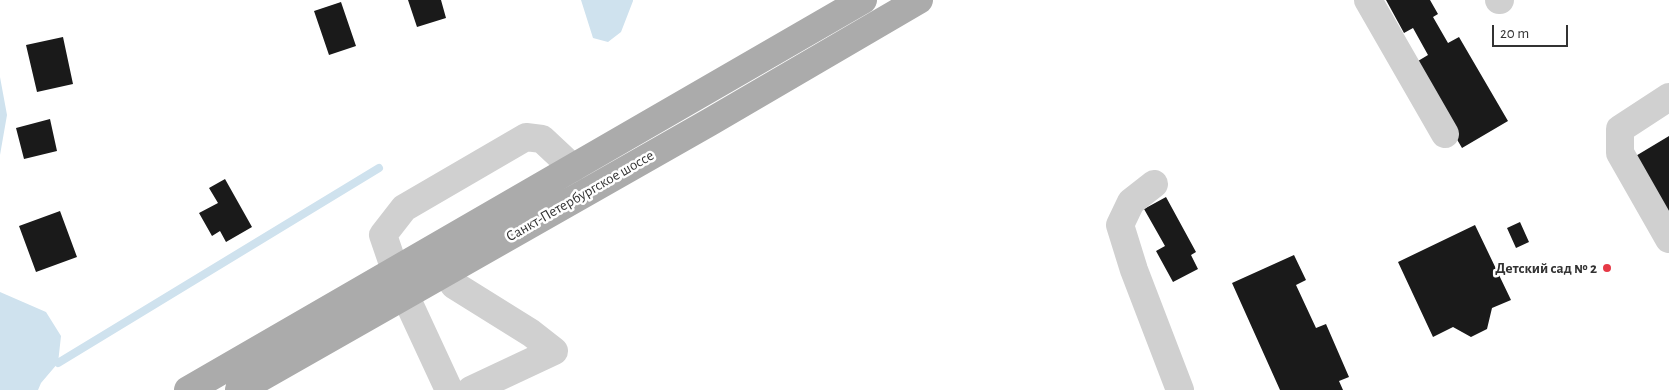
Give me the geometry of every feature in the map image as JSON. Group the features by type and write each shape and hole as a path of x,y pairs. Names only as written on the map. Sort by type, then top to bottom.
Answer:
{"main road":[{"name":"Санкт-Петербургское шоссе","path":"238,390 710,122 919,0"},
{"name":"Санкт-Петербургское шоссе","path":"188,390 573,168 847,4"}],"lane":[{"path":"1368,0 1445,134"},
{"path":"1669,97 1620,128 1620,154 1669,239"},
{"path":"395,270 383,235 404,208 526,137 542,139 573,168"},
{"path":"1154,184 1131,202 1120,225 1134,270 1180,390"},
{"path":"446,273 454,285 531,333 554,351 471,390"},
{"path":"406,295 449,390"}],"water":[{"path":"581,0 633,1 621,32 608,42 593,38"},
{"path":"0,77 7,115 0,155"},
{"path":"0,292 46,312 61,336 58,363 41,383 38,390 0,390"}],"building":[{"path":"408,0 441,0 446,18 417,27"},
{"path":"1386,0 1430,0 1438,14 1433,17 1448,43 1459,37 1508,121 1462,148 1413,64 1428,55 1413,28 1404,33"},
{"path":"341,2 356,46 329,55 314,11"},
{"path":"63,37 73,84 37,92 26,45"},
{"path":"50,119 57,151 24,159 16,128"},
{"path":"1669,136 1669,217 1634,157"},
{"path":"225,179 252,227 226,242 220,231 212,236 199,213 218,203 209,188"},
{"path":"1166,197 1196,252 1191,255 1198,269 1173,282 1156,251 1165,246 1144,209"},
{"path":"60,211 77,257 36,272 19,226"},
{"path":"1520,222 1529,242 1516,248 1507,228"},
{"path":"1475,225 1511,300 1492,308 1487,329 1471,337 1453,327 1433,337 1398,262"},
{"path":"1294,255 1306,280 1296,285 1316,328 1326,324 1349,377 1339,381 1343,390 1280,390 1232,283"}],"waterway":[{"path":"58,363 379,168"}],"place":[{"name":"Детский сад № 2","path":"1607,268"}]}
